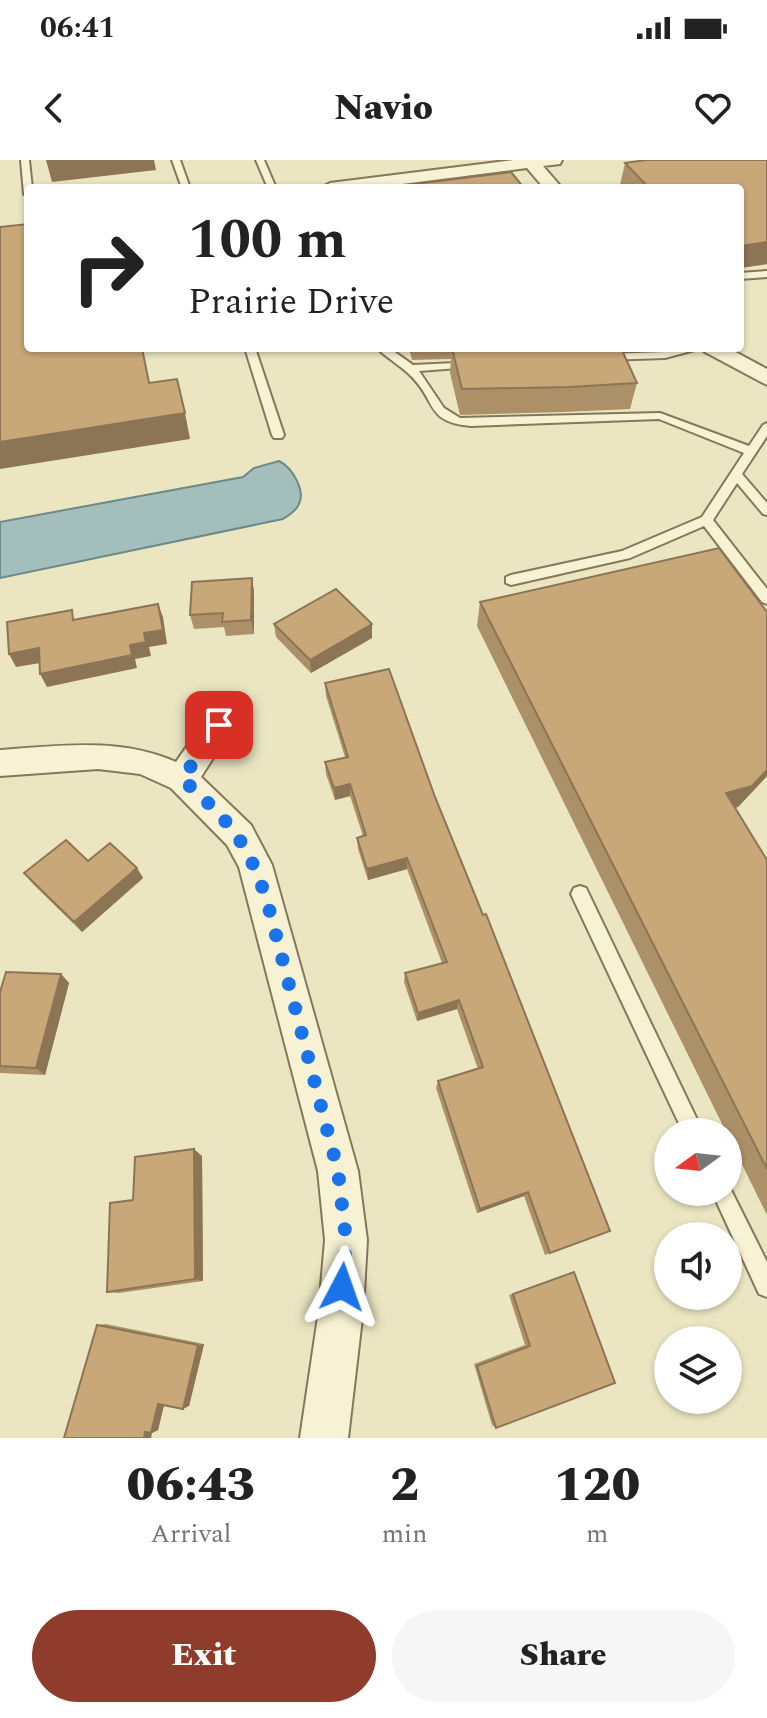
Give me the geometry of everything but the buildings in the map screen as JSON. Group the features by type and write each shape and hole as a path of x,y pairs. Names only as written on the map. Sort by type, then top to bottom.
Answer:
{"street":[{"path":"400,184 554,160"},
{"path":"531,162 550,184"},
{"path":"719,352 767,378"},
{"path":"182,779 219,725"},
{"path":"0,763 98,756 144,762 182,779 222,816 239,835 255,865 338,1171 346,1240 341,1310 324,1438"}],"lane":[{"path":"25,160 27,184"},
{"path":"176,160 185,184"},
{"path":"260,160 270,184"},
{"path":"744,276 767,274"},
{"path":"251,352 278,435"},
{"path":"387,352 422,381 442,415 461,423 660,416 751,451"},
{"path":"593,357 679,352"},
{"path":"409,369 485,363"},
{"path":"511,580 625,555 706,520 767,427"},
{"path":"736,474 767,511"},
{"path":"706,520 767,599"},
{"path":"580,894 686,1118"},
{"path":"729,1206 767,1286"}],"water":[{"path":"279,461 293,474 301,494 297,508 283,519 0,578 0,522 243,477 254,468"}],"route":[{"path":"219,725 182,779 239,835 255,865 267,901 338,1171 346,1240 342,1287"}]}
